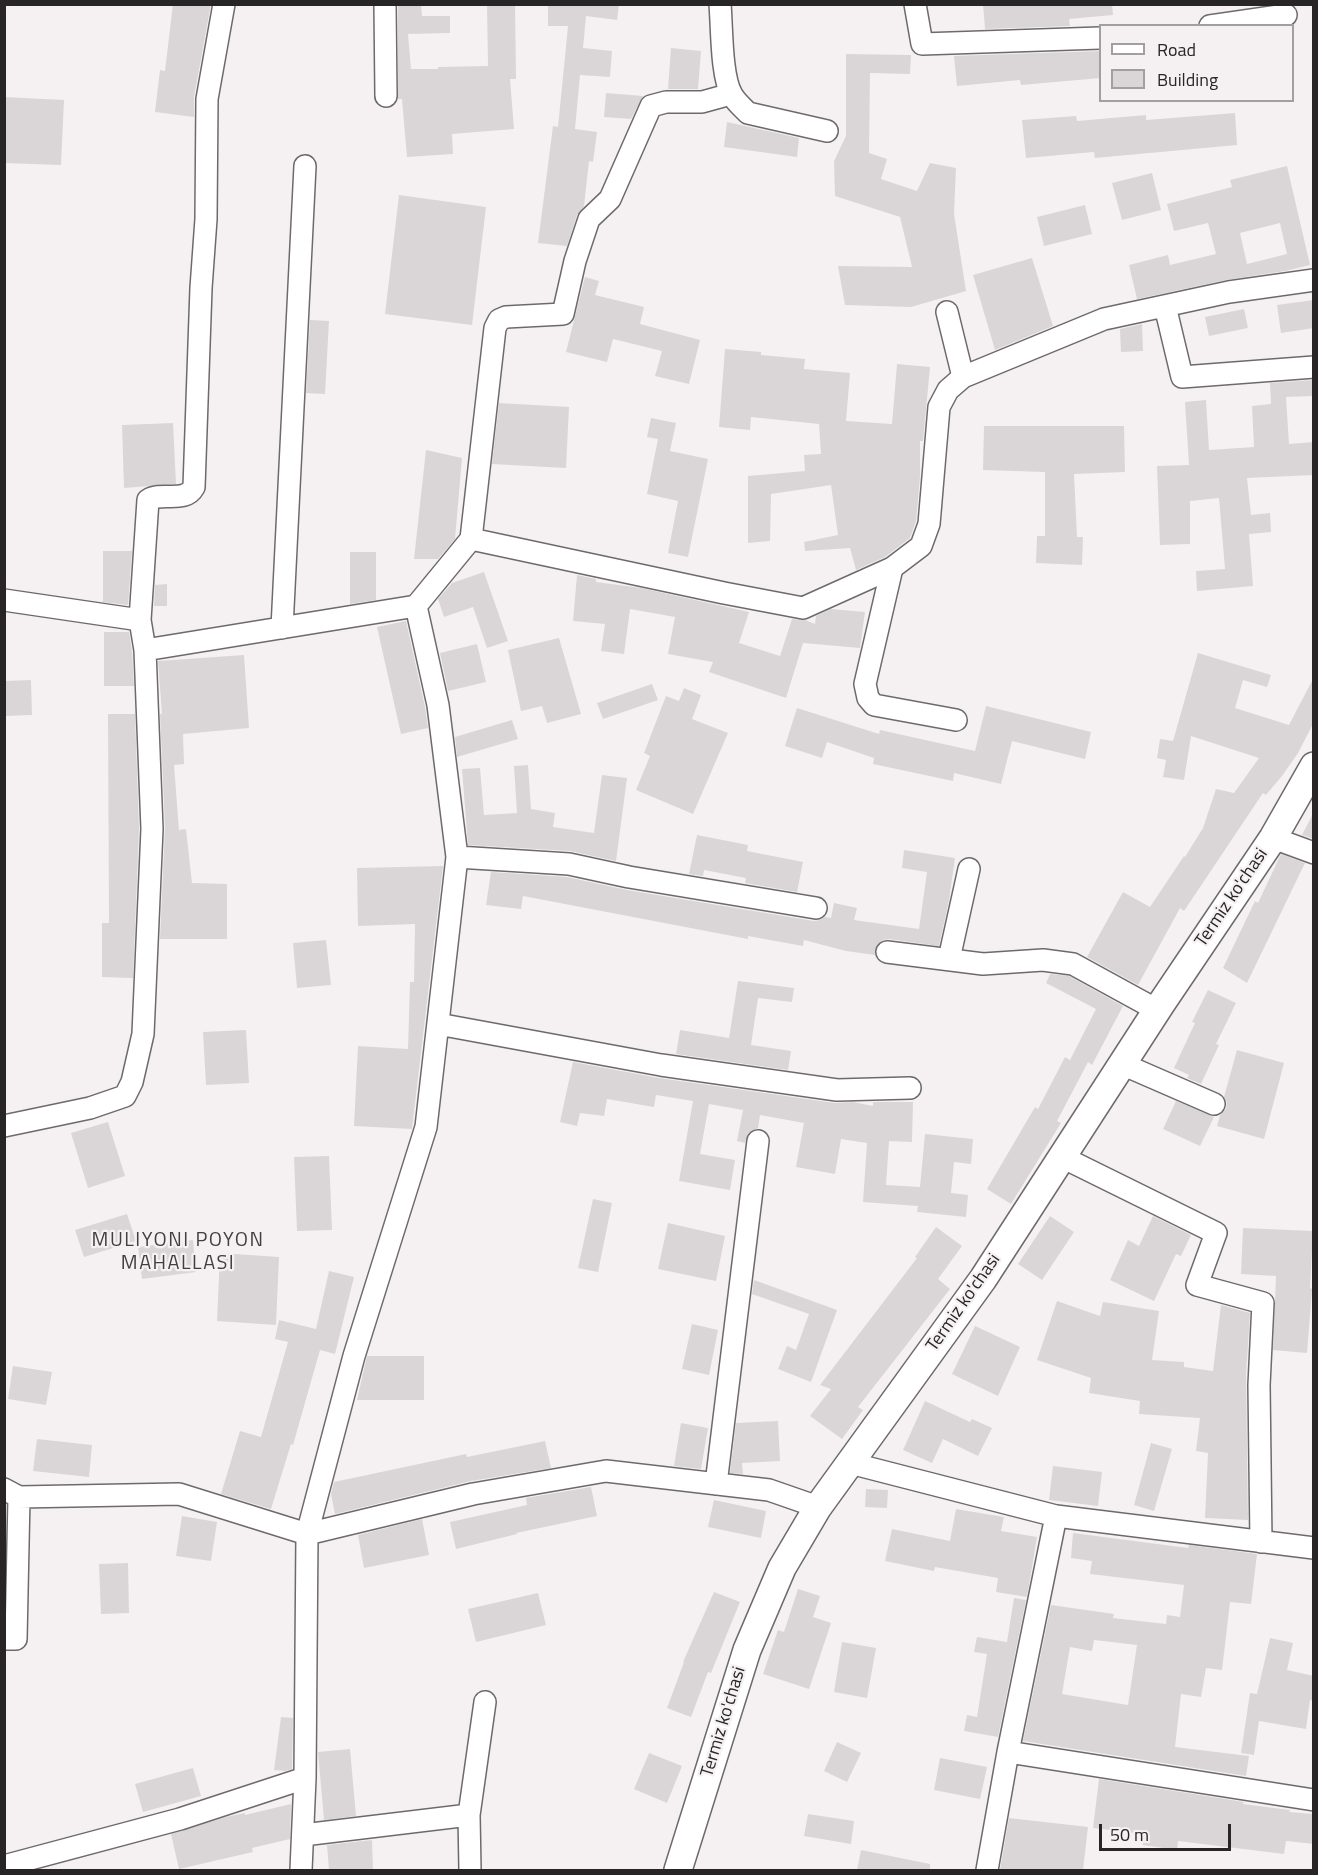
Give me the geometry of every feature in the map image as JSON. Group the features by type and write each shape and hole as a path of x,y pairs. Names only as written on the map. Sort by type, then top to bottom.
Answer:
{"main road":[{"name":"Termiz ko'chasi","path":"678,1870 747,1650 782,1568 818,1507 983,1279 1157,1010 1273,838 1314,766"}],"street":[{"path":"4,1126 90,1108 125,1096 132,1082 143,1034 152,829 145,650 140,620 148,500 155,497 185,496 192,492 194,487 201,288 206,219 207,99 224,4"},
{"path":"385,4 386,96"},
{"path":"720,4 726,80 731,94 748,113 827,131"},
{"path":"915,4 922,44 1099,38"},
{"path":"1224,24 1286,15"},
{"path":"145,650 416,606 471,539 495,328 499,320 506,317 563,314 575,261 589,219 610,199 651,106 666,102 702,102 731,94"},
{"path":"282,628 305,166"},
{"path":"471,539 803,608 892,568 921,546 929,524 939,407 948,390 963,377 1104,319 1229,292 1314,280"},
{"path":"1165,306 1182,377 1314,367"},
{"path":"947,312 963,377"},
{"path":"892,568 864,684 868,698 874,705 956,720"},
{"path":"4,600 140,620"},
{"path":"301,1870 305,1778 307,1534 354,1356 426,1127 458,858 438,705 416,606"},
{"path":"1273,838 1314,853"},
{"path":"458,858 569,864 629,877 816,908"},
{"path":"949,959 969,869"},
{"path":"887,952 983,964 1043,960 1073,964 1157,1010"},
{"path":"438,1024 661,1065 837,1090 910,1088"},
{"path":"1122,1064 1214,1104"},
{"path":"716,1484 758,1141"},
{"path":"1062,1157 1216,1233 1197,1285 1263,1303 1259,1385 1261,1542"},
{"path":"850,1463 1056,1516 1314,1548"},
{"path":"4,1639 16,1639 11,1493 179,1494 307,1534 473,1494 606,1470 769,1490 818,1507"},
{"path":"987,1870 1008,1752 1056,1516"},
{"path":"470,1870 469,1815 485,1702"},
{"path":"1008,1752 1314,1800"},
{"path":"4,1866 180,1819 305,1778"},
{"path":"303,1835 469,1815"}],"building":[{"path":"173,4 211,4 194,97 194,117 155,112 160,70 165,71"},
{"path":"398,4 421,4 422,16 450,16 450,33 408,34 411,69 438,69 438,67 488,66 487,4 515,4 516,79 510,79 514,129 452,134 453,154 407,157 402,99 398,99"},
{"path":"548,4 619,4 617,20 586,16 583,48 612,51 610,77 580,75 575,129 597,132 593,162 589,161 584,206 577,215 567,246 538,243 553,126 558,127 568,26 548,26"},
{"path":"983,4 1112,4 1113,15 1069,19 1070,26 985,29"},
{"path":"671,48 701,51 698,89 668,89"},
{"path":"1099,51 1099,78 1021,85 1020,80 957,86 954,56"},
{"path":"846,54 911,55 910,74 870,73 869,153 887,159 881,179 917,191 930,163 956,168 954,214 966,291 911,307 845,305 838,266 912,267 900,217 835,196 834,161 846,136"},
{"path":"606,93 643,96 631,119 604,117"},
{"path":"4,97 64,100 61,165 4,163"},
{"path":"1235,113 1237,145 1095,158 1094,152 1026,158 1022,120 1076,116 1077,121 1146,115 1146,120"},
{"path":"727,122 799,138 797,157 724,147"},
{"path":"1287,166 1310,265 1137,299 1129,265 1168,255 1170,265 1216,254 1208,223 1174,231 1167,204 1232,187 1230,180","holes":["1280,223 1287,254 1247,264 1240,233"]},
{"path":"1152,173 1161,210 1122,220 1112,183"},
{"path":"399,195 486,207 472,325 385,314"},
{"path":"1085,205 1092,234 1044,246 1037,217"},
{"path":"1032,258 1053,326 995,350 973,275"},
{"path":"585,277 599,281 595,295 644,307 640,324 700,340 689,384 655,376 662,351 613,339 607,362 566,352"},
{"path":"1314,300 1314,328 1281,333 1277,305"},
{"path":"1244,309 1248,328 1209,336 1205,317"},
{"path":"310,320 329,321 325,394 306,393"},
{"path":"1142,324 1143,351 1121,352 1120,329"},
{"path":"725,349 805,359 804,369 850,373 846,421 892,424 897,364 930,367 923,441 920,441 916,521 910,538 885,557 856,570 850,548 805,551 804,542 838,535 831,485 771,494 770,541 748,543 748,476 805,471 804,455 821,454 819,424 751,417 750,430 719,427"},
{"path":"1314,380 1314,396 1286,397 1289,444 1314,442 1314,475 1247,478 1251,515 1270,513 1271,532 1249,534 1253,586 1197,591 1196,571 1225,569 1219,498 1190,501 1190,544 1160,545 1157,466 1189,465 1185,402 1206,400 1209,450 1254,447 1252,406 1271,404 1270,383"},
{"path":"499,403 569,407 566,468 492,464"},
{"path":"651,418 676,423 670,451 708,459 688,557 668,553 678,501 647,494 658,439 647,437"},
{"path":"173,423 176,484 124,488 122,425"},
{"path":"984,426 1124,426 1125,472 1074,474 1077,537 1083,537 1082,565 1036,563 1037,536 1045,536 1045,472 983,470"},
{"path":"426,450 462,458 455,539 438,559 414,559"},
{"path":"103,551 132,551 128,605 103,602"},
{"path":"350,552 376,552 376,600 350,604"},
{"path":"484,572 508,641 487,648 473,607 444,617 438,599 452,583"},
{"path":"577,575 596,579 596,582 641,588 749,612 739,643 780,656 792,619 815,624 816,616 831,609 865,612 860,648 803,643 786,698 709,672 713,662 668,654 675,617 630,609 624,654 601,651 605,624 573,621"},
{"path":"167,584 167,606 154,606 155,585"},
{"path":"406,621 428,728 401,734 377,627"},
{"path":"104,632 129,632 134,686 104,686"},
{"path":"559,638 581,714 547,723 542,706 521,711 508,650"},
{"path":"477,644 486,682 448,691 440,653"},
{"path":"1198,653 1271,675 1267,687 1243,680 1235,708 1289,725 1314,677 1314,722 1298,753 1282,776 1266,795 1263,793 1184,911 1180,908 1138,985 1087,957 1123,892 1150,907 1203,828 1216,789 1234,793 1259,758 1191,736 1184,780 1163,777 1166,760 1157,758 1160,739 1173,741"},
{"path":"244,655 249,728 183,734 184,764 174,765 179,830 186,829 192,883 227,884 227,939 160,939 165,828 158,661"},
{"path":"31,680 32,715 4,716 4,681"},
{"path":"652,684 658,700 603,719 597,703"},
{"path":"684,688 701,695 692,719 728,733 693,814 636,790 650,756 644,753 666,696 679,701"},
{"path":"986,706 1091,732 1085,759 1012,741 1001,784 954,773 953,781 873,764 874,758 827,742 822,758 785,746 797,708 879,734 880,730 975,751"},
{"path":"108,714 135,714 139,829 133,978 102,977 102,923 109,923"},
{"path":"512,720 518,739 457,757 455,737"},
{"path":"528,765 531,809 555,813 553,827 594,833 602,775 627,778 616,861 570,851 468,845 462,769 480,768 484,815 517,813 514,766"},
{"path":"1314,812 1314,839 1302,835"},
{"path":"697,835 748,845 747,851 803,862 797,892 745,883 746,878 704,870 703,876 689,874"},
{"path":"904,850 955,858 939,946 889,939 877,945 875,955 846,951 804,940 803,946 748,936 748,939 523,896 521,909 486,905 491,872 567,877 627,890 814,921 825,917 831,918 834,903 857,908 854,920 919,929 927,872 902,868"},
{"path":"1281,854 1305,863 1247,983 1223,968 1255,901 1258,903"},
{"path":"443,866 412,1129 354,1126 358,1046 408,1049 410,982 414,982 415,924 358,926 357,868"},
{"path":"326,940 331,985 297,988 293,943"},
{"path":"1050,974 1069,976 1123,1006 1092,1065 1088,1062 1057,1121 1061,1123 1011,1204 987,1189 1035,1107 1038,1109 1065,1057 1070,1060 1096,1009 1046,983"},
{"path":"738,981 794,988 792,1002 758,998 751,1045 791,1051 788,1070 676,1054 680,1030 729,1038"},
{"path":"1208,990 1236,1003 1216,1044 1219,1045 1201,1084 1187,1078 1189,1075 1174,1068 1195,1023 1192,1022"},
{"path":"246,1030 249,1083 206,1085 203,1032"},
{"path":"1237,1050 1284,1063 1264,1139 1217,1126 1220,1115 1226,1109 1227,1102 1224,1097"},
{"path":"573,1062 659,1078 835,1103 853,1102 873,1106 873,1102 913,1102 912,1142 889,1141 886,1185 920,1187 925,1134 973,1139 971,1164 954,1162 951,1193 968,1195 966,1217 917,1212 918,1206 863,1202 867,1143 841,1139 835,1174 796,1167 804,1123 760,1115 758,1128 748,1133 745,1143 737,1141 743,1110 709,1104 700,1154 735,1160 730,1190 679,1181 693,1101 656,1095 654,1107 607,1099 604,1116 580,1113 577,1126 560,1122"},
{"path":"1176,1101 1214,1117 1200,1146 1163,1129"},
{"path":"108,1122 125,1176 88,1188 71,1133"},
{"path":"329,1156 332,1230 297,1231 294,1157"},
{"path":"593,1199 612,1203 598,1272 578,1268"},
{"path":"127,1214 136,1241 84,1257 75,1230"},
{"path":"1050,1216 1074,1232 1042,1280 1018,1264"},
{"path":"1153,1216 1191,1235 1181,1256 1176,1254 1154,1301 1110,1280 1128,1240 1139,1246"},
{"path":"668,1223 725,1236 716,1281 658,1269"},
{"path":"936,1227 962,1246 938,1279 950,1289 858,1407 863,1410 842,1439 810,1416 831,1389 820,1385 917,1258 915,1257"},
{"path":"1243,1228 1313,1231 1310,1288 1312,1289 1307,1353 1273,1350 1276,1276 1241,1274"},
{"path":"193,1240 196,1272 142,1279 138,1247"},
{"path":"220,1253 279,1257 276,1325 217,1321"},
{"path":"329,1271 354,1277 335,1354 320,1350 293,1445 291,1444 271,1509 221,1494 240,1431 261,1437 288,1342 275,1339 279,1320 316,1329"},
{"path":"754,1280 837,1310 811,1382 778,1369 787,1346 796,1350 809,1314 752,1294"},
{"path":"1057,1301 1100,1316 1103,1302 1159,1311 1152,1360 1184,1362 1184,1367 1213,1371 1221,1305 1250,1313 1246,1375 1248,1520 1205,1518 1208,1453 1196,1451 1200,1418 1139,1414 1140,1401 1089,1393 1091,1378 1037,1360"},
{"path":"692,1324 718,1330 709,1375 682,1369"},
{"path":"975,1326 1020,1347 998,1396 952,1374"},
{"path":"367,1356 424,1356 424,1400 357,1400"},
{"path":"13,1366 52,1372 46,1405 8,1399"},
{"path":"925,1401 970,1422 972,1419 992,1428 978,1456 943,1439 932,1463 903,1450"},
{"path":"778,1421 780,1461 742,1463 743,1474 730,1473 736,1423"},
{"path":"681,1423 708,1428 701,1469 674,1466"},
{"path":"37,1439 92,1445 89,1477 33,1471"},
{"path":"545,1441 551,1468 471,1481 335,1514 331,1494 334,1482 466,1454 467,1457"},
{"path":"1151,1443 1172,1449 1154,1511 1134,1505"},
{"path":"1053,1466 1102,1472 1098,1506 1049,1500"},
{"path":"591,1487 597,1516 516,1533 456,1549 450,1522 527,1505 526,1498"},
{"path":"866,1489 888,1490 887,1508 865,1507"},
{"path":"714,1500 766,1511 761,1538 708,1527"},
{"path":"956,1509 1004,1517 1001,1531 1037,1537 1027,1597 996,1592 998,1578 935,1567 934,1571 885,1561 892,1529 950,1541"},
{"path":"182,1516 217,1522 211,1561 176,1556"},
{"path":"422,1519 429,1555 364,1568 358,1535"},
{"path":"1073,1533 1188,1548 1189,1545 1257,1554 1251,1604 1230,1602 1222,1670 1206,1668 1201,1697 1181,1694 1175,1747 1249,1756 1246,1776 1023,1741 1051,1605 1114,1614 1113,1618 1166,1624 1167,1615 1180,1617 1184,1585 1090,1574 1092,1561 1071,1558","holes":["1094,1640 1137,1645 1128,1705 1062,1694 1070,1647 1092,1651"]},
{"path":"128,1563 129,1613 101,1614 99,1564"},
{"path":"798,1589 820,1596 813,1617 831,1623 809,1689 763,1674 778,1630 784,1632"},
{"path":"714,1592 740,1602 711,1673 708,1672 691,1717 667,1708 683,1662"},
{"path":"538,1593 546,1625 476,1642 468,1609"},
{"path":"1014,1598 1026,1600 998,1737 964,1731 967,1715 977,1717 987,1654 974,1652 977,1637 1007,1642"},
{"path":"1270,1638 1293,1643 1287,1670 1314,1676 1314,1701 1310,1700 1306,1729 1259,1721 1254,1755 1241,1753 1250,1693 1257,1694"},
{"path":"842,1642 876,1648 867,1698 834,1692"},
{"path":"281,1717 293,1718 292,1769 285,1771 274,1770"},
{"path":"837,1742 861,1753 847,1782 824,1771"},
{"path":"350,1749 356,1816 324,1820 318,1752"},
{"path":"649,1753 682,1766 667,1803 634,1789"},
{"path":"940,1758 987,1767 980,1799 934,1790"},
{"path":"193,1768 201,1796 143,1812 135,1784"},
{"path":"1099,1779 1290,1810 1289,1812 1314,1814 1314,1844 1286,1841 1284,1854 1178,1841 1177,1850 1143,1845 1144,1834 1093,1828"},
{"path":"291,1804 290,1839 252,1848 253,1852 179,1869 171,1834 226,1817"},
{"path":"808,1814 854,1821 851,1844 804,1836"},
{"path":"1009,1818 1088,1827 1083,1870 1000,1870"},
{"path":"372,1840 373,1870 329,1870 327,1845"},
{"path":"861,1850 930,1864 930,1870 857,1870"}],"district":[{"name":"MULIYONI POYON MAHALLASI","path":"178,1252"}]}
